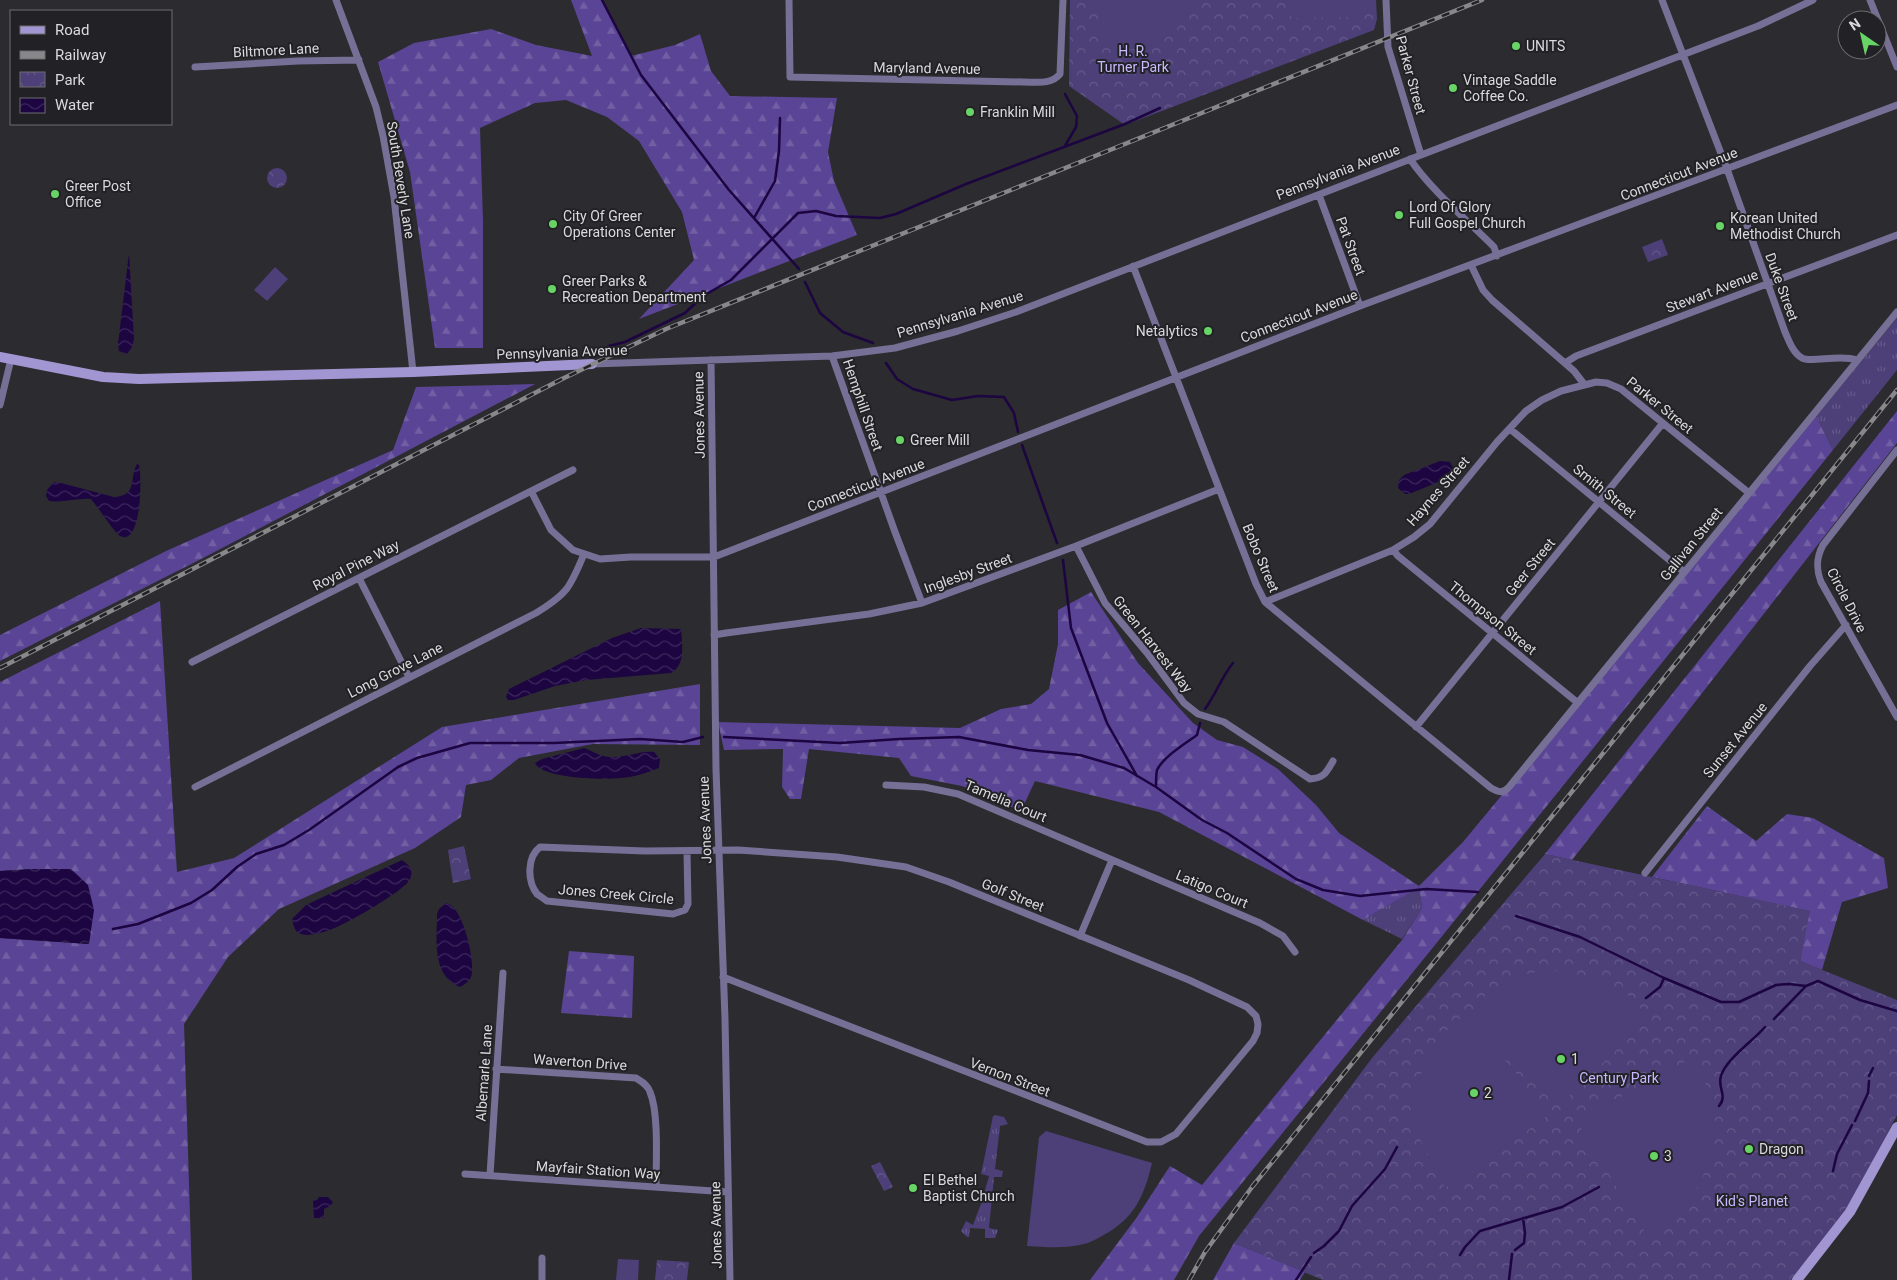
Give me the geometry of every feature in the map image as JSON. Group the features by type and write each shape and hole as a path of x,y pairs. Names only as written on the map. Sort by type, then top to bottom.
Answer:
{"street":[{"name":"South Beverly Lane","path":"336,0 376,107 389,162 413,372"},
{"name":"Maryland Avenue","path":"789,0 790,77 1049,82 1060,74 1063,0"},
{"name":"Parker Street","path":"1386,0 1388,47 1421,154"},
{"name":"Duke Street","path":"1662,0 1727,169 1784,332 1793,349 1803,358 1810,360 1845,357 1858,360"},
{"name":"Pennsylvania Avenue","path":"0,357 103,377 139,379 413,372 832,356 895,348 958,331 1016,312 1421,154 1758,26 1813,0"},
{"path":"1870,0 1897,67"},
{"name":"Biltmore Lane","path":"195,67 292,61 359,60"},
{"name":"Connecticut Avenue","path":"714,557 1176,376 1897,105"},
{"path":"1410,159 1441,195 1494,248 1497,256"},
{"name":"Pat Street","path":"1318,195 1360,306"},
{"name":"Stewart Avenue","path":"1565,363 1576,356 1897,234"},
{"path":"1471,265 1483,290 1492,300 1565,363 1584,384"},
{"name":"Bobo Street","path":"1133,266 1256,584 1265,602 1491,788 1497,792 1505,791"},
{"name":"Gallivan Street","path":"1505,791 1897,312"},
{"name":"Hemphill Street","path":"832,356 922,603"},
{"path":"0,405 11,359"},
{"name":"Jones Avenue","path":"711,360 714,636 730,1280"},
{"name":"Parker Street","path":"1584,384 1601,382 1615,385 1749,493"},
{"name":"Haynes Street","path":"1265,602 1393,550 1414,537 1430,524 1526,411 1542,400 1561,391 1584,384"},
{"name":"Geer Street","path":"1416,727 1663,423"},
{"name":"Smith Street","path":"1510,429 1684,572"},
{"name":"Circle Drive","path":"1897,450 1823,545 1817,558 1817,571 1821,582 1897,717"},
{"name":"Royal Pine Way","path":"192,662 573,470"},
{"name":"Inglesby Street","path":"714,636 726,632 869,614 922,603 1076,546 1220,489"},
{"path":"531,491 551,530 573,550 584,554 600,558 714,557"},
{"name":"Green Harvest Way","path":"1076,546 1104,603 1146,653 1184,704 1198,714 1224,722 1310,779 1319,778 1326,772 1333,761"},
{"name":"Thompson Street","path":"1393,550 1492,634 1578,702"},
{"name":"Long Grove Lane","path":"195,787 527,617 558,599 572,582 584,554"},
{"path":"359,578 409,677"},
{"name":"Sunset Avenue","path":"1645,873 1810,666 1846,625"},
{"name":"Tamelia Court","path":"886,785 930,788 958,794 1112,860"},
{"name":"Jones Creek Circle","path":"687,852 688,904 685,910 673,914 547,901 538,894 533,885 529,868 532,856 540,847 687,852 719,851"},
{"name":"Golf Street","path":"719,851 738,850 834,857 906,867 949,882 1189,980 1247,1007 1256,1016 1258,1024 1257,1033 1253,1041"},
{"path":"1080,936 1112,860"},
{"name":"Latigo Court","path":"1112,860 1260,923 1283,936 1295,952"},
{"name":"Albemarle Lane","path":"490,1175 502,973"},
{"name":"Vernon Street","path":"723,977 998,1086 1147,1142 1162,1142 1176,1134 1253,1041"},
{"name":"Waverton Drive","path":"496,1068 636,1078 643,1082 650,1090 654,1107 656,1186"},
{"path":"1797,1280 1850,1212 1897,1128"},
{"name":"Mayfair Station Way","path":"465,1174 728,1192"},
{"path":"542,1258 542,1280"}],"green space":[{"path":"571,0 602,0 631,56 675,45 700,34 711,71 730,96 837,98 828,152 834,181 857,235 639,319 694,260 682,212 639,141 607,117 566,100 535,103 480,128 483,221 483,348 435,348 410,172 378,62 414,43 491,29 536,45 592,56"},
{"name":"H. R. Turner Park","path":"1070,0 1376,0 1377,19 1374,30 1125,125 1069,86"},
{"path":"1101,0 1194,0 1183,21 1167,37 1147,47 1123,49 1100,48"},
{"path":"1290,0 1366,0 1368,11 1362,17 1293,18 1289,15"},
{"path":"273,168 281,168 287,174 287,182 281,188 273,188 267,182 267,174"},
{"path":"1662,239 1668,255 1648,262 1642,247"},
{"path":"275,267 288,279 267,301 254,290"},
{"path":"1897,318 1897,370 1833,450 1816,416"},
{"path":"535,384 203,558 0,661 0,635 166,551 393,450 416,387"},
{"path":"1897,411 1897,443 1572,860 1545,854"},
{"path":"1816,416 1833,450 1199,1236 1174,1280 1090,1280 1137,1217 1170,1166 1202,1185 1402,940 1422,908 1419,887 1363,920 1159,812 1035,781 1021,811 962,786 911,776 899,758 809,749 801,799 790,799 782,787 783,749 724,750 718,722 960,728 1001,709 1031,704 1049,689 1058,644 1058,610 1091,592 1138,663 1193,723 1217,740 1243,747 1278,769 1316,805 1339,833 1419,886 1463,842"},
{"path":"160,601 177,872 234,858 442,727 700,684 700,745 593,744 519,758 491,780 466,785 461,817 415,848 279,909 228,957 184,1024 192,1280 0,1280 0,938 88,944 32,869 0,871 0,682"},
{"path":"1707,806 1756,841 1787,814 1813,818 1884,858 1888,888 1842,902 1822,970 1800,961 1809,911 1652,877"},
{"path":"464,846 471,879 453,883 448,850"},
{"name":"Century Park","path":"1545,854 1810,911 1800,961 1897,1000 1897,1115 1840,1225 1792,1280 1323,1280 1234,1243 1372,1058"},
{"path":"1419,886 1422,908 1402,939 1363,920"},
{"path":"569,951 634,956 632,1018 561,1013"},
{"name":"1","path":"1556,971 1577,974 1603,983 1633,998 1648,1019 1565,1100 1553,1100 1471,1013 1482,999 1506,982 1532,973"},
{"name":"2","path":"1466,1013 1544,1108 1545,1118 1445,1188 1411,1119 1412,1103 1426,1060 1440,1037"},
{"name":"3","path":"1696,1056 1714,1114 1715,1132 1711,1154 1697,1189 1682,1210 1648,1237 1581,1129 1584,1117"},
{"path":"993,1116 1004,1117 1008,1124 1000,1126 995,1169 1003,1171 1002,1177 994,1177 989,1228 998,1230 995,1238 985,1238 985,1229 970,1228 969,1237 967,1237 961,1231 966,1221 973,1225 989,1176 981,1174"},
{"path":"1046,1131 1152,1163 1141,1197 1130,1214 1113,1229 1088,1243 1063,1247 1027,1246 1039,1137"},
{"path":"880,1162 893,1187 884,1191 871,1166"},
{"path":"1234,1243 1305,1272 1300,1280 1213,1280"},
{"path":"618,1259 639,1260 638,1280 616,1280"},
{"path":"657,1260 689,1262 687,1280 655,1280"}],"water":[{"path":"129,253 134,339 132,347 127,354 119,351 118,344"},
{"path":"1440,461 1450,462 1454,470 1446,479 1409,494 1405,494 1398,488 1399,480 1404,475"},
{"path":"137,464 140,471 139,508 133,531 127,537 118,534 91,499 49,501 46,496 47,490 54,482 114,497 122,496 130,490"},
{"path":"641,628 681,629 681,660 676,669 671,673 586,680 555,686 514,700 508,700 506,697 509,689 612,638"},
{"path":"584,748 607,757 654,752 660,759 659,768 613,779 588,778 549,772 540,768 535,763 542,759"},
{"path":"402,860 410,868 410,879 387,899 329,930 305,935 296,930 292,919 306,905"},
{"path":"71,869 88,885 94,910 89,944 0,938 0,871"},
{"path":"446,903 452,906 458,913 466,934 471,956 471,975 468,982 460,987 444,974 438,956 437,914 439,909"},
{"path":"319,1197 328,1197 333,1202 324,1209 324,1218 314,1218 313,1201"}],"waterway":[{"path":"602,0 641,75 729,190 799,269"},
{"path":"1065,94 1077,116 1076,127 1065,146"},
{"path":"609,346 625,342 685,313 703,296 731,280 798,213 816,211 836,216 880,218 896,214 966,184 1125,124 1160,108"},
{"path":"754,218 775,181 779,151 780,118"},
{"path":"805,282 820,313 843,332 873,343"},
{"path":"886,363 897,379 913,389 952,400 978,396 1004,397 1014,413 1018,432"},
{"path":"1022,445 1057,543"},
{"path":"1063,560 1071,628 1107,723 1137,776"},
{"path":"1205,709 1233,663"},
{"path":"1156,787 1157,770 1160,765 1197,735 1200,723"},
{"path":"113,929 138,924 191,903 212,890 237,867 256,854 284,845 309,830 398,767 417,758 470,743 554,743 640,739 683,742 703,737"},
{"path":"724,737 840,743 959,737 1028,750 1080,755 1124,768 1296,879 1323,890 1360,896 1426,889 1478,892"},
{"path":"1516,916 1580,937 1664,978 1721,1002 1739,1002 1776,985 1806,986 1818,981 1860,1000 1897,1011"},
{"path":"1646,998 1660,987 1664,978"},
{"path":"1774,1019 1806,986"},
{"path":"1719,1106 1723,1099 1720,1080 1728,1063 1765,1027"},
{"path":"1869,1076 1873,1068"},
{"path":"1855,1121 1868,1093 1869,1081"},
{"path":"1833,1171 1837,1154 1852,1125"},
{"path":"1314,1253 1339,1231 1352,1206 1385,1169 1397,1147"},
{"path":"1460,1255 1480,1231 1562,1207 1599,1187"},
{"path":"1515,1250 1524,1243 1523,1218"},
{"path":"1509,1280 1512,1254"},
{"path":"1296,1280 1311,1257"}],"railway":[{"path":"0,668 562,379 666,329 1482,0"},
{"path":"1189,1280 1205,1252 1252,1187 1897,390"}],"place":[{"name":"UNITS","path":"1516,46"},
{"name":"Vintage Saddle Coffee Co.","path":"1453,88"},
{"name":"Franklin Mill","path":"970,112"},
{"name":"Greer Post Office","path":"55,194"},
{"name":"Lord Of Glory Full Gospel Church","path":"1399,215"},
{"name":"City Of Greer Operations Center","path":"553,224"},
{"name":"Korean United Methodist Church","path":"1720,226"},
{"name":"Greer Parks & Recreation Department","path":"552,289"},
{"name":"Netalytics","path":"1208,331"},
{"name":"Greer Mill","path":"900,440"},
{"name":"1","path":"1561,1059"},
{"name":"2","path":"1474,1093"},
{"name":"Dragon","path":"1749,1149"},
{"name":"3","path":"1654,1156"},
{"name":"El Bethel Baptist Church","path":"913,1188"}],"park label":[{"name":"Kid's Planet","path":"1752,1201"}]}
